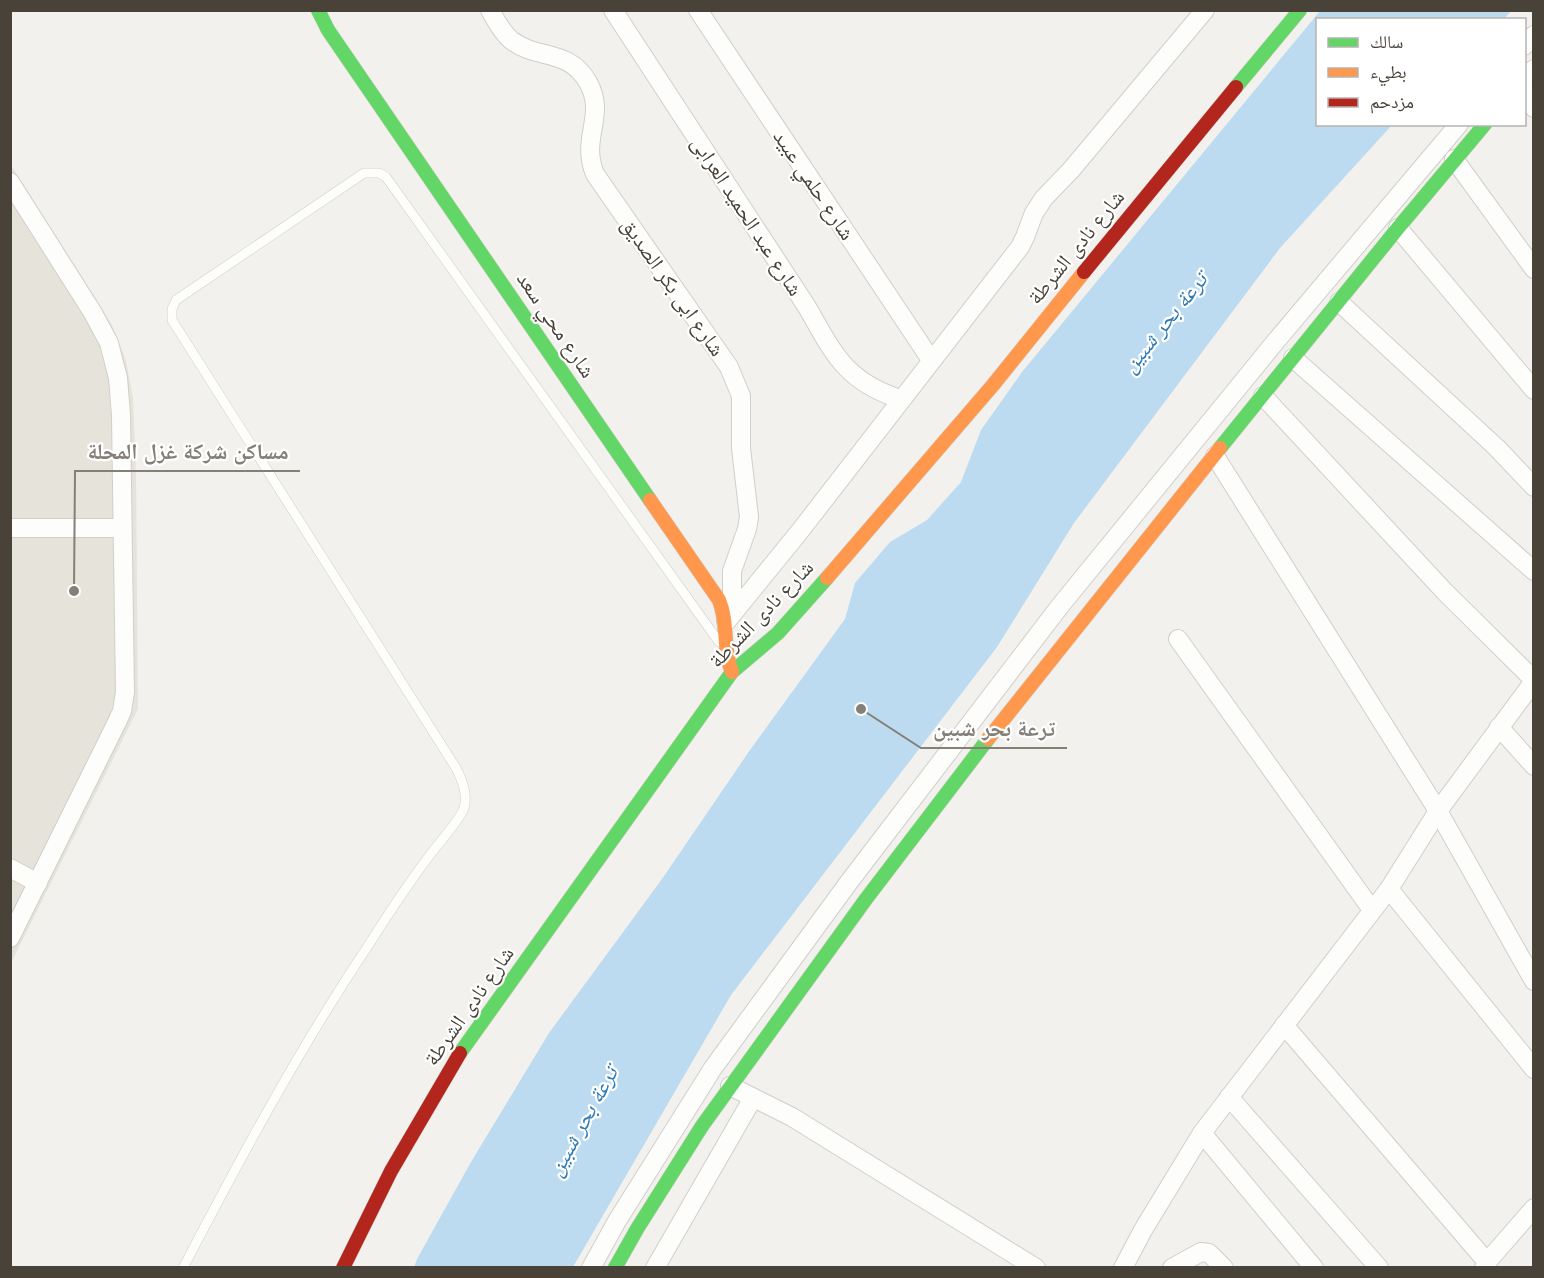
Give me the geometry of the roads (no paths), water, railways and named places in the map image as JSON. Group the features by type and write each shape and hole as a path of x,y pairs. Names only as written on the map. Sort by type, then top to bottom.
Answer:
{"street":[{"name":"شارع محي سعد","path":"318,10 328,30 719,600 726,622 724,649 727,664 732,672"},
{"name":"شارع ابى بكر الصديق","path":"490,10 502,31 511,40 533,51 559,57 576,68 588,83 596,109 589,142 591,164 595,174 736,381 741,396 741,448 748,517 747,530 732,571 732,597 726,622"},
{"name":"شارع عبد الحميد العرابى","path":"613,10 807,307 835,355 857,378 885,394 900,399"},
{"name":"شارع حلمي عبيد","path":"698,10 931,360"},
{"path":"726,622 800,531 1020,247 1034,213 1044,198 1079,161 1205,10"},
{"name":"شارع نادى الشرطة","path":"343,1268 397,1161 460,1053 732,672 778,633 889,508 993,385 1168,166 1300,10"},
{"path":"1526,94 1533,108"},
{"path":"591,1268 617,1221 713,1068 849,882 1060,606 1276,341 1456,126"},
{"path":"615,1268 690,1144 729,1086 866,898 1079,623 1454,159 1483,126"},
{"path":"1454,159 1533,269"},
{"path":"10,938 118,720 124,702 121,415 118,378 109,343 93,313 12,187"},
{"path":"1398,228 1533,390"},
{"path":"1340,302 1497,448 1533,487"},
{"path":"1293,358 1533,572"},
{"path":"1123,1268 1134,1245 1202,1133 1389,888 1438,811 1533,680 1445,592 1263,396"},
{"path":"1215,456 1438,811 1533,981"},
{"path":"10,528 122,528"},
{"path":"1179,639 1372,910"},
{"path":"1499,727 1533,766"},
{"path":"10,868 38,883"},
{"path":"1389,888 1533,1069"},
{"path":"1284,1025 1486,1265 1533,1211"},
{"path":"729,1086 792,1116 1036,1268"},
{"path":"1229,1097 1379,1268"},
{"path":"655,1268 753,1098"},
{"path":"1202,1133 1314,1268"},
{"path":"1172,1268 1201,1252 1209,1253 1224,1268"}],"lane":[{"path":"183,1268 236,1167 294,1066 364,950 464,809 465,797 463,782 456,768 172,320 172,309 176,300 364,173 380,173 386,177 724,649"}],"water":[{"path":"1320,11 1511,11 1505,18 1316,18 1316,126 1391,126 1280,248 1074,523 997,647 731,995 573,1267 414,1267 471,1162 549,1033 662,879 750,750 845,619 855,583 890,542 927,520 961,482 981,430 1022,372"}],"place":[{"name":"مساكن شركة غزل المحلة","path":"74,591"},
{"name":"ترعة بحر شبين","path":"861,709"}]}
